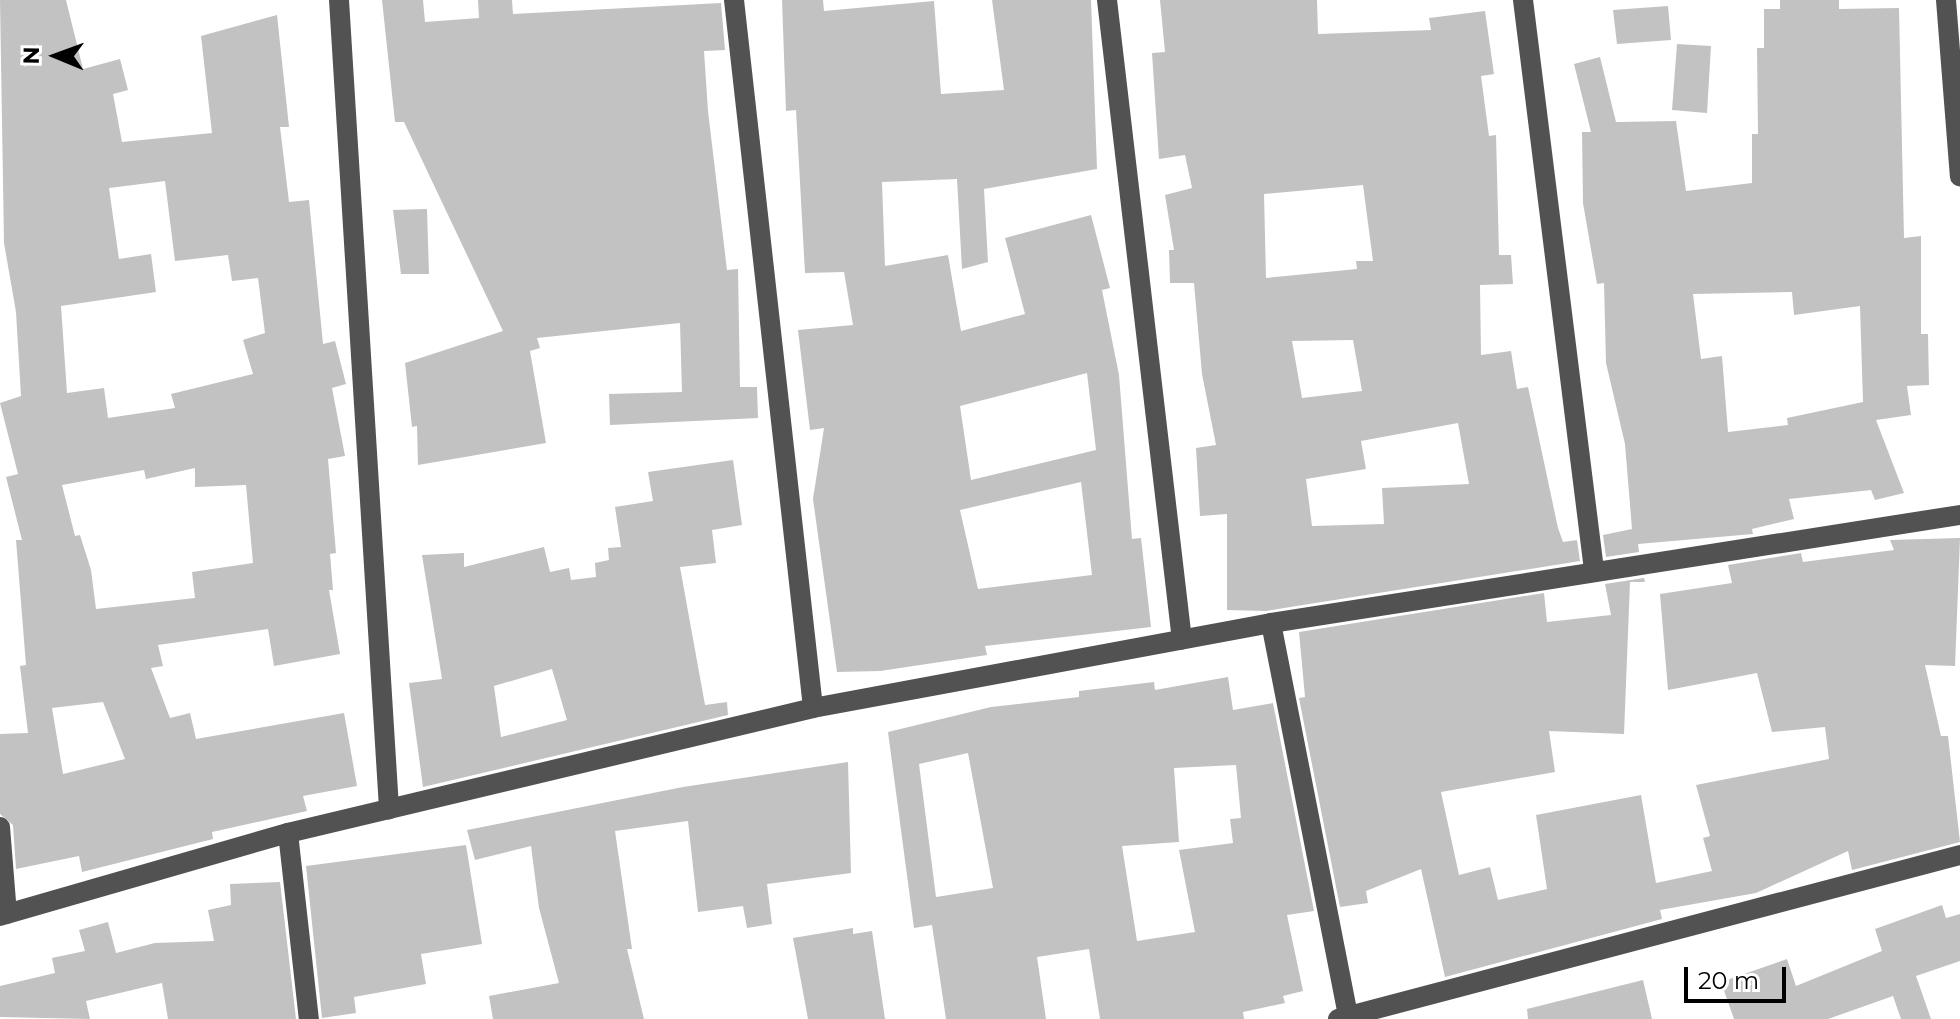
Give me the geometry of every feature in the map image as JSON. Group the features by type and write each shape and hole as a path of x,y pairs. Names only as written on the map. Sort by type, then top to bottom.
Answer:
{"street":[{"path":"339,0 389,809"},
{"path":"734,0 813,708"},
{"path":"1107,0 1182,640"},
{"path":"1523,0 1594,570"},
{"path":"1946,0 1960,176"},
{"path":"0,827 4,915 288,833 813,708 1271,623 1960,515"},
{"path":"1271,623 1345,1018 1960,855"},
{"path":"288,833 309,1019"}],"building":[{"path":"0,0 66,0 83,69 120,59 128,90 113,94 122,142 212,133 201,36 277,15 289,127 280,127 289,202 309,200 323,344 335,341 346,384 332,388 345,456 328,459 336,553 330,554 333,590 329,590 340,654 274,666 268,629 158,645 163,666 151,668 170,718 190,713 196,739 344,713 357,786 303,796 307,811 212,832 213,839 82,872 79,856 16,869 13,825 0,814 0,734 28,733 20,666 26,665 16,540 22,540 6,477 18,474 0,403 21,396 16,312 4,243","holes":["165,181 175,261 228,255 232,281 258,278 265,333 243,340 253,374 171,394 175,408 108,418 104,388 67,393 61,306 156,292 151,254 119,259 109,188","195,468 195,487 246,485 253,563 192,572 195,598 96,609 91,570 80,535 75,536 62,485 144,470 146,479","103,702 125,759 63,774 52,708"]},
{"path":"382,0 423,0 425,22 479,18 478,0 512,0 513,14 721,3 725,50 704,51 708,111 727,270 738,269 740,387 757,387 758,418 610,425 609,394 682,392 680,323 537,338 540,348 530,351 546,443 418,465 417,426 412,427 405,363 503,331 404,122 395,122"},
{"path":"782,0 823,0 824,11 934,1 941,94 1004,90 992,0 1091,0 1097,169 984,189 988,262 962,269 957,179 882,182 885,266 948,255 961,331 1025,314 1005,238 1091,215 1110,288 1102,290 1119,375 1132,539 1141,538 1151,627 985,646 987,655 880,671 837,672 813,499 824,428 810,430 798,330 853,325 844,272 805,273 796,110 786,111","holes":["1087,373 1096,450 971,480 960,406","1081,482 1092,575 978,589 960,510"]},
{"path":"1160,0 1317,0 1318,34 1431,30 1429,18 1485,11 1494,74 1481,76 1489,136 1496,135 1499,255 1511,255 1513,284 1480,285 1481,355 1511,351 1517,389 1528,387 1558,528 1563,542 1577,540 1580,561 1266,611 1227,610 1227,514 1200,516 1196,448 1216,445 1202,374 1194,283 1170,283 1169,250 1174,250 1165,195 1192,188 1185,155 1159,159 1152,53 1165,52","holes":["1363,185 1373,261 1356,261 1357,269 1266,278 1264,194","1353,340 1362,391 1302,398 1292,341","1458,423 1469,484 1382,488 1384,524 1312,526 1306,479 1366,469 1361,441"]},
{"path":"1780,0 1839,0 1839,9 1899,8 1904,238 1921,236 1921,334 1928,334 1929,385 1907,386 1911,415 1876,420 1904,493 1875,500 1871,490 1789,499 1794,519 1752,529 1753,534 1638,544 1639,552 1606,557 1603,535 1632,529 1625,444 1606,363 1604,283 1597,284 1583,203 1582,132 1591,132 1574,64 1600,57 1616,122 1676,121 1686,191 1752,183 1752,134 1758,134 1757,48 1764,48 1764,9 1780,9","holes":["1792,292 1794,315 1860,306 1863,402 1787,418 1788,425 1728,432 1722,356 1701,359 1693,294"]},
{"path":"1668,6 1671,40 1617,44 1613,10"},
{"path":"1677,44 1711,46 1707,113 1672,110"},
{"path":"427,209 429,274 401,274 393,210"},
{"path":"733,460 742,525 712,530 716,563 680,567 705,705 727,702 728,715 423,787 409,683 442,679 422,555 464,553 464,567 544,547 550,572 569,568 571,580 596,577 595,563 609,560 608,548 621,547 615,507 653,501 648,472","holes":["552,669 567,720 501,737 494,686"]},
{"path":"1960,538 1955,666 1925,665 1941,736 1948,736 1960,842 1852,870 1848,851 1756,893 1660,910 1662,919 1445,977 1421,869 1366,891 1368,903 1340,907 1299,698 1305,697 1299,632 1544,593 1547,622 1611,615 1605,584 1644,578 1645,582 1630,582 1624,734 1549,731 1555,772 1441,792 1459,875 1490,867 1498,900 1547,889 1536,815 1641,795 1656,883 1712,871 1703,838 1710,836 1696,785 1829,759 1825,727 1772,732 1757,673 1668,690 1660,594 1732,583 1728,565 1801,553 1803,562 1894,550 1890,540"},
{"path":"1228,677 1233,710 1273,703 1314,911 1287,915 1303,991 1283,996 1285,1003 1243,1012 1244,1019 1100,1019 1089,949 1037,957 1046,1019 946,1019 932,925 914,928 888,732 991,707 1079,697 1079,691 1154,682 1155,690","holes":["968,753 993,888 936,897 919,764","1236,765 1241,818 1230,819 1233,843 1179,850 1195,932 1137,941 1122,846 1179,842 1174,768"]},
{"path":"848,762 851,873 767,884 772,924 747,928 743,906 698,912 688,821 615,831 632,949 627,949 644,1019 493,1019 489,996 559,983 539,908 531,846 475,860 467,830 683,787"},
{"path":"466,845 482,944 421,954 426,984 354,997 356,1013 322,1018 306,866"},
{"path":"280,882 296,1019 168,1019 162,983 86,1001 90,1019 0,1017 0,986 55,973 52,958 85,951 79,930 108,922 116,953 155,943 214,941 208,910 231,905 230,884"},
{"path":"1942,905 1946,918 1960,914 1960,961 1916,976 1931,1019 1901,1019 1893,996 1828,1019 1734,1019 1721,982 1787,959 1796,986 1882,951 1875,929"},
{"path":"853,928 853,934 872,931 885,1019 808,1019 793,938"},
{"path":"1643,980 1652,1019 1528,1019 1527,1009"}]}
